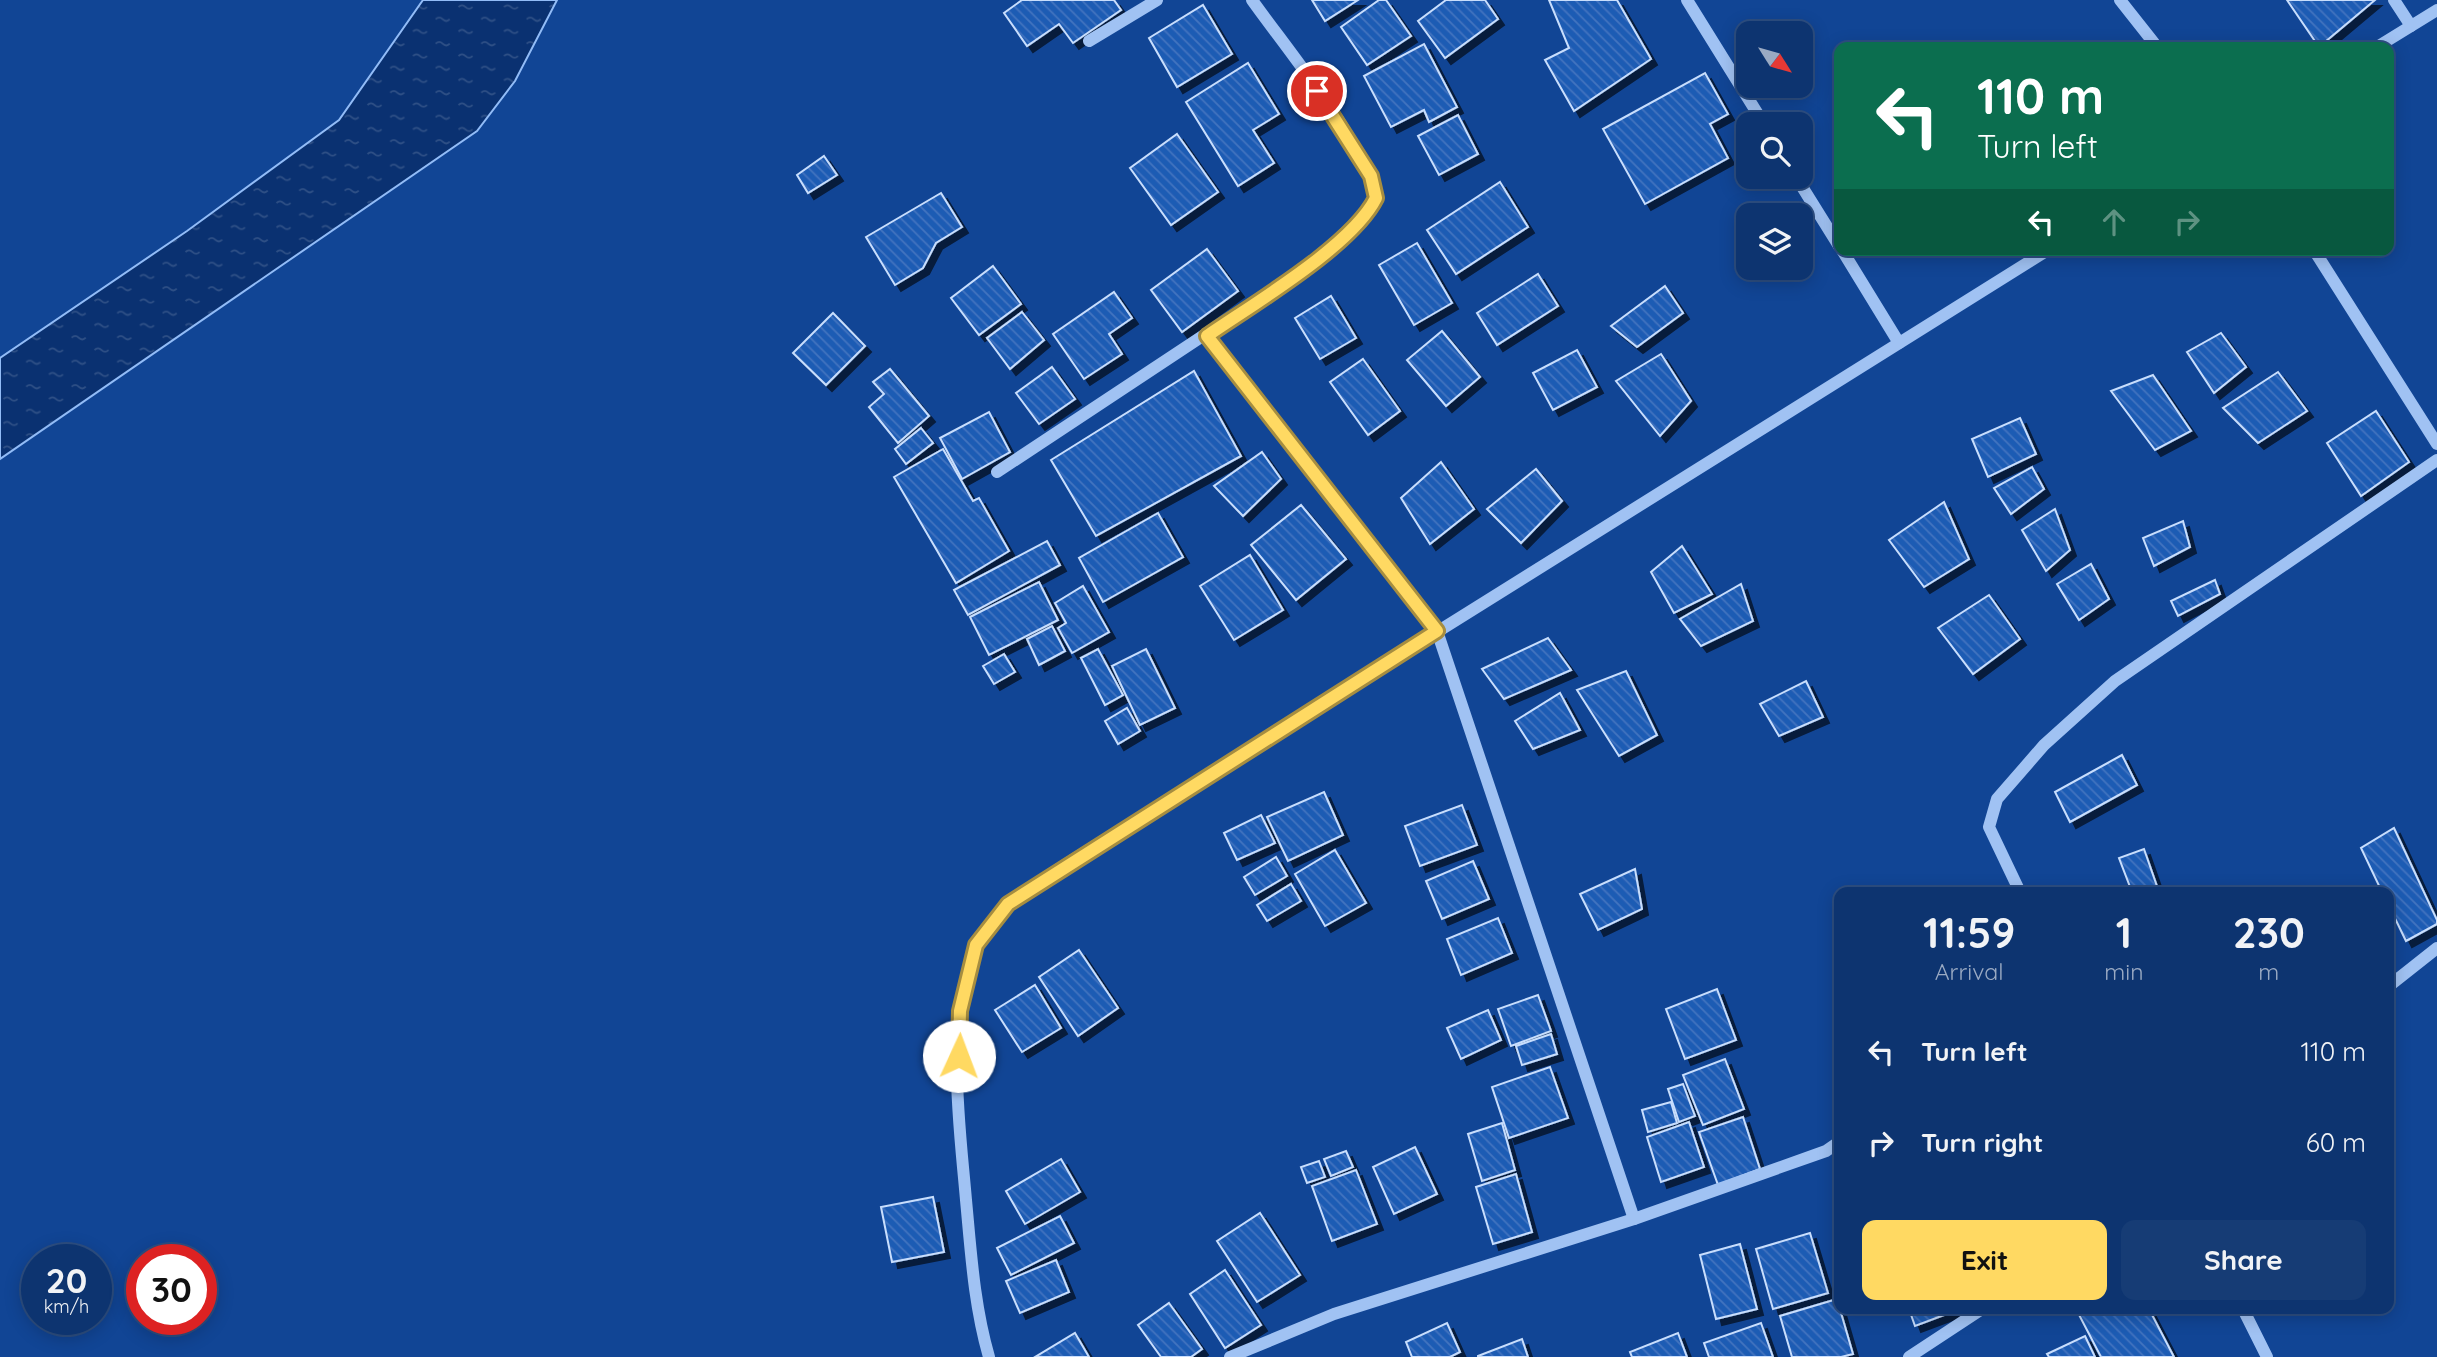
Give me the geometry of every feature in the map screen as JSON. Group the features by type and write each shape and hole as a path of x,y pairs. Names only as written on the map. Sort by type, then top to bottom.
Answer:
{"street":[{"path":"1089,41 1157,0"},
{"path":"997,472 1207,336 1310,265 1369,211 1376,198 1371,176 1333,114 1252,0"},
{"path":"1687,0 1757,112"},
{"path":"2120,0 2153,42"},
{"path":"2394,0 2411,26"},
{"path":"2385,42 2437,10"},
{"path":"1803,189 1834,238"},
{"path":"1845,256 1899,343"},
{"path":"989,1357 976,1315 957,1100 960,1011 976,945 1008,904 1437,631 2038,256"},
{"path":"2318,256 2437,444"},
{"path":"1207,336 1437,631 1634,1219"},
{"path":"2018,887 1989,827 1997,799 2044,745 2115,681 2437,460"},
{"path":"2394,982 2437,948"},
{"path":"1230,1357 1334,1314 1634,1219 1826,1151 1834,1145"},
{"path":"1909,1357 1974,1314"},
{"path":"2246,1314 2267,1357"}],"water":[{"path":"423,0 557,0 515,81 477,131 0,459 0,358 187,231 339,120"}],"building":[{"path":"1022,0 1114,0 1121,10 1073,43 1059,24 1027,46 1004,13"},
{"path":"1312,0 1358,0 1325,21"},
{"path":"1379,0 1386,0 1411,36 1367,65 1341,27"},
{"path":"1446,0 1485,0 1498,19 1445,58 1418,21"},
{"path":"1549,0 1617,0 1651,59 1574,111 1545,60 1569,48"},
{"path":"2287,0 2375,0 2325,42 2316,42"},
{"path":"1203,5 1232,54 1177,87 1149,38"},
{"path":"1424,44 1457,107 1429,122 1424,110 1391,127 1364,76"},
{"path":"1248,63 1279,114 1253,130 1274,163 1238,186 1186,102"},
{"path":"1705,73 1728,114 1710,124 1728,158 1645,204 1603,129"},
{"path":"1458,115 1478,154 1439,175 1418,136"},
{"path":"1177,134 1218,192 1171,225 1130,168"},
{"path":"824,156 837,175 808,193 797,175"},
{"path":"1500,182 1528,227 1456,274 1427,230"},
{"path":"941,193 962,227 936,243 923,268 895,285 866,237"},
{"path":"1417,243 1452,303 1414,325 1379,265"},
{"path":"1207,249 1238,291 1182,332 1151,290"},
{"path":"993,266 1021,304 979,335 951,298"},
{"path":"1538,274 1558,306 1497,345 1477,313"},
{"path":"1665,286 1683,313 1637,347 1611,326"},
{"path":"1114,292 1132,318 1109,334 1122,354 1084,379 1053,334"},
{"path":"1331,296 1356,338 1320,359 1295,318"},
{"path":"1022,312 1044,340 1010,369 987,338"},
{"path":"833,313 865,346 826,385 793,353"},
{"path":"1442,331 1480,377 1446,406 1407,360"},
{"path":"2221,333 2246,367 2214,393 2187,352"},
{"path":"1577,350 1597,387 1553,410 1533,373"},
{"path":"1661,354 1691,401 1660,436 1616,381"},
{"path":"1363,359 1400,411 1368,435 1330,382"},
{"path":"1052,367 1075,399 1039,424 1016,393"},
{"path":"890,369 929,416 898,443 869,407 884,394 873,382"},
{"path":"1194,371 1241,456 1096,536 1051,460"},
{"path":"2278,372 2307,411 2258,443 2223,408"},
{"path":"2153,375 2191,431 2155,450 2111,391"},
{"path":"2376,411 2409,462 2361,496 2327,443"},
{"path":"989,412 1010,452 962,479 940,438"},
{"path":"2020,418 2036,454 1988,477 1972,439"},
{"path":"921,428 933,443 906,464 895,449"},
{"path":"943,449 973,501 979,498 1009,551 956,583 894,477"},
{"path":"1262,452 1281,479 1243,516 1214,486"},
{"path":"1441,462 1474,509 1430,544 1401,498"},
{"path":"2032,467 2044,489 2011,514 1994,488"},
{"path":"1536,469 1562,501 1521,543 1487,509"},
{"path":"1944,502 1969,559 1924,587 1889,540"},
{"path":"1301,505 1346,559 1296,600 1251,545"},
{"path":"2055,509 2070,550 2046,571 2022,530"},
{"path":"1158,513 1183,557 1103,602 1079,558"},
{"path":"2183,521 2190,547 2154,566 2143,538"},
{"path":"1047,541 1060,565 968,615 954,590"},
{"path":"1682,546 1712,594 1674,613 1651,572"},
{"path":"1250,555 1283,610 1234,640 1200,586"},
{"path":"2091,564 2109,599 2079,620 2057,584"},
{"path":"2215,580 2220,594 2178,616 2171,601"},
{"path":"1039,582 1058,620 989,655 970,617"},
{"path":"1741,584 1753,621 1701,646 1680,619"},
{"path":"1083,586 1109,632 1072,653 1058,628 1066,623 1055,603"},
{"path":"1989,595 2020,639 1973,674 1938,628"},
{"path":"1052,626 1065,651 1039,665 1027,639"},
{"path":"1548,638 1571,670 1504,699 1482,669"},
{"path":"1098,649 1123,695 1105,705 1081,658"},
{"path":"1146,649 1175,708 1140,725 1112,666"},
{"path":"1004,654 1015,672 994,684 983,666"},
{"path":"1626,671 1657,735 1619,756 1577,690"},
{"path":"1806,681 1823,717 1779,736 1760,704"},
{"path":"1560,693 1580,730 1533,749 1515,721"},
{"path":"1127,708 1140,731 1118,744 1105,721"},
{"path":"2122,755 2137,785 2070,822 2055,792"},
{"path":"1324,792 1343,835 1288,861 1267,817"},
{"path":"1462,805 1477,845 1420,866 1405,826"},
{"path":"1261,815 1275,843 1237,860 1224,833"},
{"path":"2394,828 2437,924 2406,941 2394,916 2394,887 2380,887 2361,848"},
{"path":"2144,849 2157,887 2130,887 2119,858"},
{"path":"1335,850 1366,903 1325,926 1295,874"},
{"path":"1276,857 1287,876 1255,895 1244,877"},
{"path":"1473,861 1489,899 1442,919 1426,881"},
{"path":"1635,869 1642,909 1598,930 1580,894"},
{"path":"1291,884 1301,901 1267,921 1257,905"},
{"path":"1498,918 1512,953 1461,975 1447,939"},
{"path":"1079,950 1118,1008 1078,1036 1039,977"},
{"path":"1035,985 1061,1028 1022,1052 995,1010"},
{"path":"1717,989 1736,1040 1685,1059 1666,1009"},
{"path":"1538,995 1551,1031 1511,1046 1498,1009"},
{"path":"1488,1010 1501,1040 1461,1059 1447,1028"},
{"path":"1551,1034 1557,1054 1522,1065 1516,1046"},
{"path":"1725,1059 1744,1109 1703,1125 1683,1075"},
{"path":"1550,1067 1568,1118 1509,1138 1492,1087"},
{"path":"1683,1084 1695,1116 1679,1122 1668,1089"},
{"path":"1671,1102 1677,1123 1648,1132 1642,1110"},
{"path":"1743,1117 1760,1169 1718,1185 1699,1132"},
{"path":"1689,1122 1704,1167 1661,1182 1647,1137"},
{"path":"1502,1123 1515,1170 1482,1181 1468,1134"},
{"path":"1415,1147 1437,1194 1394,1214 1373,1167"},
{"path":"1346,1151 1353,1167 1331,1176 1324,1159"},
{"path":"1061,1159 1080,1192 1025,1224 1006,1191"},
{"path":"1319,1161 1325,1177 1307,1183 1301,1167"},
{"path":"1356,1170 1377,1224 1332,1241 1312,1186"},
{"path":"1516,1174 1532,1232 1493,1244 1476,1187"},
{"path":"933,1197 944,1252 892,1262 881,1207"},
{"path":"1260,1213 1300,1275 1257,1302 1217,1241"},
{"path":"1060,1216 1074,1243 1011,1275 997,1248"},
{"path":"1810,1233 1828,1293 1773,1309 1756,1249"},
{"path":"1740,1244 1757,1309 1716,1319 1700,1255"},
{"path":"1056,1260 1069,1292 1020,1313 1006,1281"},
{"path":"1225,1270 1261,1325 1225,1348 1190,1294"},
{"path":"1834,1300 1834,1314 1841,1314 1853,1354 1841,1357 1792,1357 1780,1316"},
{"path":"1169,1303 1202,1349 1191,1357 1161,1357 1138,1325"},
{"path":"1911,1314 1947,1314 1915,1326"},
{"path":"2079,1314 2152,1314 2174,1357 2101,1357"},
{"path":"1447,1323 1460,1352 1450,1357 1412,1357 1406,1342"},
{"path":"1761,1323 1773,1357 1709,1357 1704,1343"},
{"path":"1075,1333 1089,1357 1035,1357"},
{"path":"1678,1333 1687,1357 1632,1357 1630,1352"},
{"path":"2085,1336 2095,1357 2049,1357 2047,1354"},
{"path":"1522,1339 1528,1357 1478,1357 1478,1356"}],"route":[{"path":"959,1056 960,1011 976,945 1008,904 1073,859 1437,631 1207,336 1310,265 1369,211 1376,198 1371,176 1317,91"}]}
